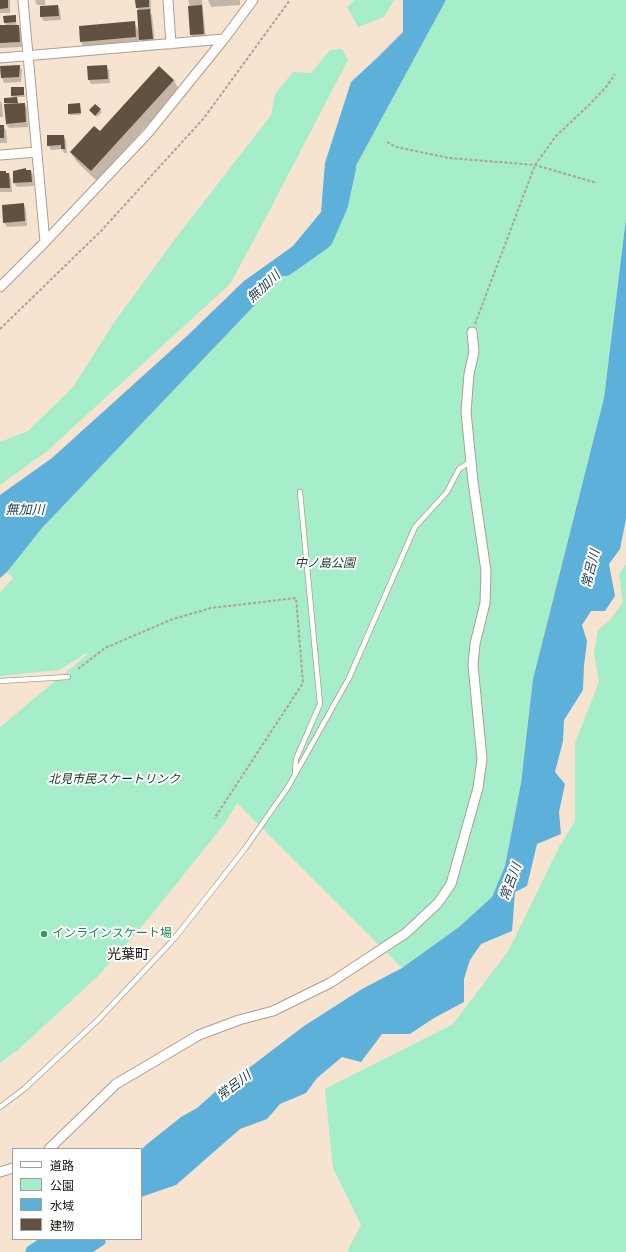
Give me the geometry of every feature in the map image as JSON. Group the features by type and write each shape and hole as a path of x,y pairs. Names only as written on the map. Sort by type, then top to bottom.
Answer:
{"street":[{"path":"23,0 46,242"},
{"path":"168,0 171,44"},
{"path":"0,287 46,242 148,132 224,40 253,0"},
{"path":"0,58 224,40"},
{"path":"0,156 37,152"},
{"path":"50,1148 116,1084 199,1036 239,1020 273,1011 330,982 406,933 438,903 451,884 478,788 482,759 473,665 475,644 485,604 486,571 470,462 466,412 469,374 474,352 472,332"},
{"path":"0,1172 12,1168"}],"lane":[{"path":"0,1107 24,1089 98,1020 174,939 244,850 288,787 349,678 415,527 447,492 459,469 470,462"},
{"path":"295,774 296,759 320,704 300,492"},
{"path":"0,681 68,677"}],"path":[{"path":"0,329 100,231 204,118 290,0"},
{"path":"472,332 535,165 556,136 589,106 607,86 615,74"},
{"path":"387,142 396,147 448,158 535,165 597,183"},
{"path":"78,669 105,648 173,619 211,608 296,598 303,683 214,819"}],"green space":[{"path":"355,0 394,0 384,17 358,27 347,7"},
{"name":"中ノ島公園","path":"446,0 626,0 626,218 604,398 533,679 521,783 505,866 492,897 459,927 402,968 237,803 225,823 177,883 139,930 97,977 19,1049 0,1063 0,727 88,654 87,653 59,670 0,676 0,592 13,578 7,572 42,528 314,243"},
{"path":"342,49 348,60 230,284 46,452 0,485 0,442 28,431 73,387 115,321 175,239 271,115 275,94 293,72 311,73 330,50"},
{"path":"626,564 626,1252 347,1252 361,1225 333,1168 325,1089 453,1024 509,950 558,849 575,821 575,743 599,682 594,653 598,630 611,619 623,602 619,574"}],"water":[{"name":"無加川","path":"403,0 446,0 314,243 42,528 7,572 0,578 0,495 52,458 187,336 244,281 293,246 321,212 325,163 351,82 403,32"},
{"name":"常呂川","path":"626,218 626,519 620,549 609,564 615,596 605,611 591,611 582,625 587,641 583,690 564,720 563,741 555,772 565,784 559,812 561,834 537,844 527,886 515,892 512,931 481,944 470,960 464,979 464,1002 434,1018 410,1034 382,1034 361,1062 342,1057 317,1078 306,1093 280,1104 267,1119 240,1129 176,1185 142,1197 142,1149 146,1145 181,1117 197,1108 223,1085 245,1071 304,1026 362,989 402,968 459,927 492,897 505,866 521,783 533,679 604,398"},
{"path":"38,1240 106,1240 105,1244 93,1252 25,1252 27,1247"}],"building":[{"path":"0,0 8,0 8,8 0,9"},
{"path":"135,0 149,0 149,7 136,8"},
{"path":"58,5 59,16 40,17 40,6"},
{"path":"202,5 204,34 190,35 188,6"},
{"path":"150,9 153,39 139,40 137,10"},
{"path":"16,15 16,22 4,23 3,16"},
{"path":"135,21 136,37 80,42 79,26"},
{"path":"0,25 19,25 20,42 0,43"},
{"path":"20,65 19,77 1,78 0,66"},
{"path":"107,65 108,79 88,80 87,66"},
{"path":"159,66 174,80 91,171 70,152 94,126 100,131"},
{"path":"11,87 24,87 24,95 11,96"},
{"path":"17,97 18,103 4,103 4,98"},
{"path":"25,103 26,122 6,124 4,104"},
{"path":"80,103 81,113 68,114 68,104"},
{"path":"95,104 101,109 95,116 89,110"},
{"path":"0,125 4,125 4,138 0,138"},
{"path":"47,135 64,135 65,149 61,149 61,145 47,146"},
{"path":"26,168 26,170 31,170 32,182 13,183 13,171"},
{"path":"0,171 6,171 6,173 9,173 10,188 0,188"},
{"path":"24,203 25,221 3,223 2,205"}],"waterway":[{"name":"無加川","path":"285,266 323,239 338,205 346,168"}],"place":[{"name":"インラインスケート場","path":"44,934"}],"district":[{"name":"光葉町","path":"128,955"}],"park label":[{"name":"北見市民スケートリンク","path":"114,780"}]}
